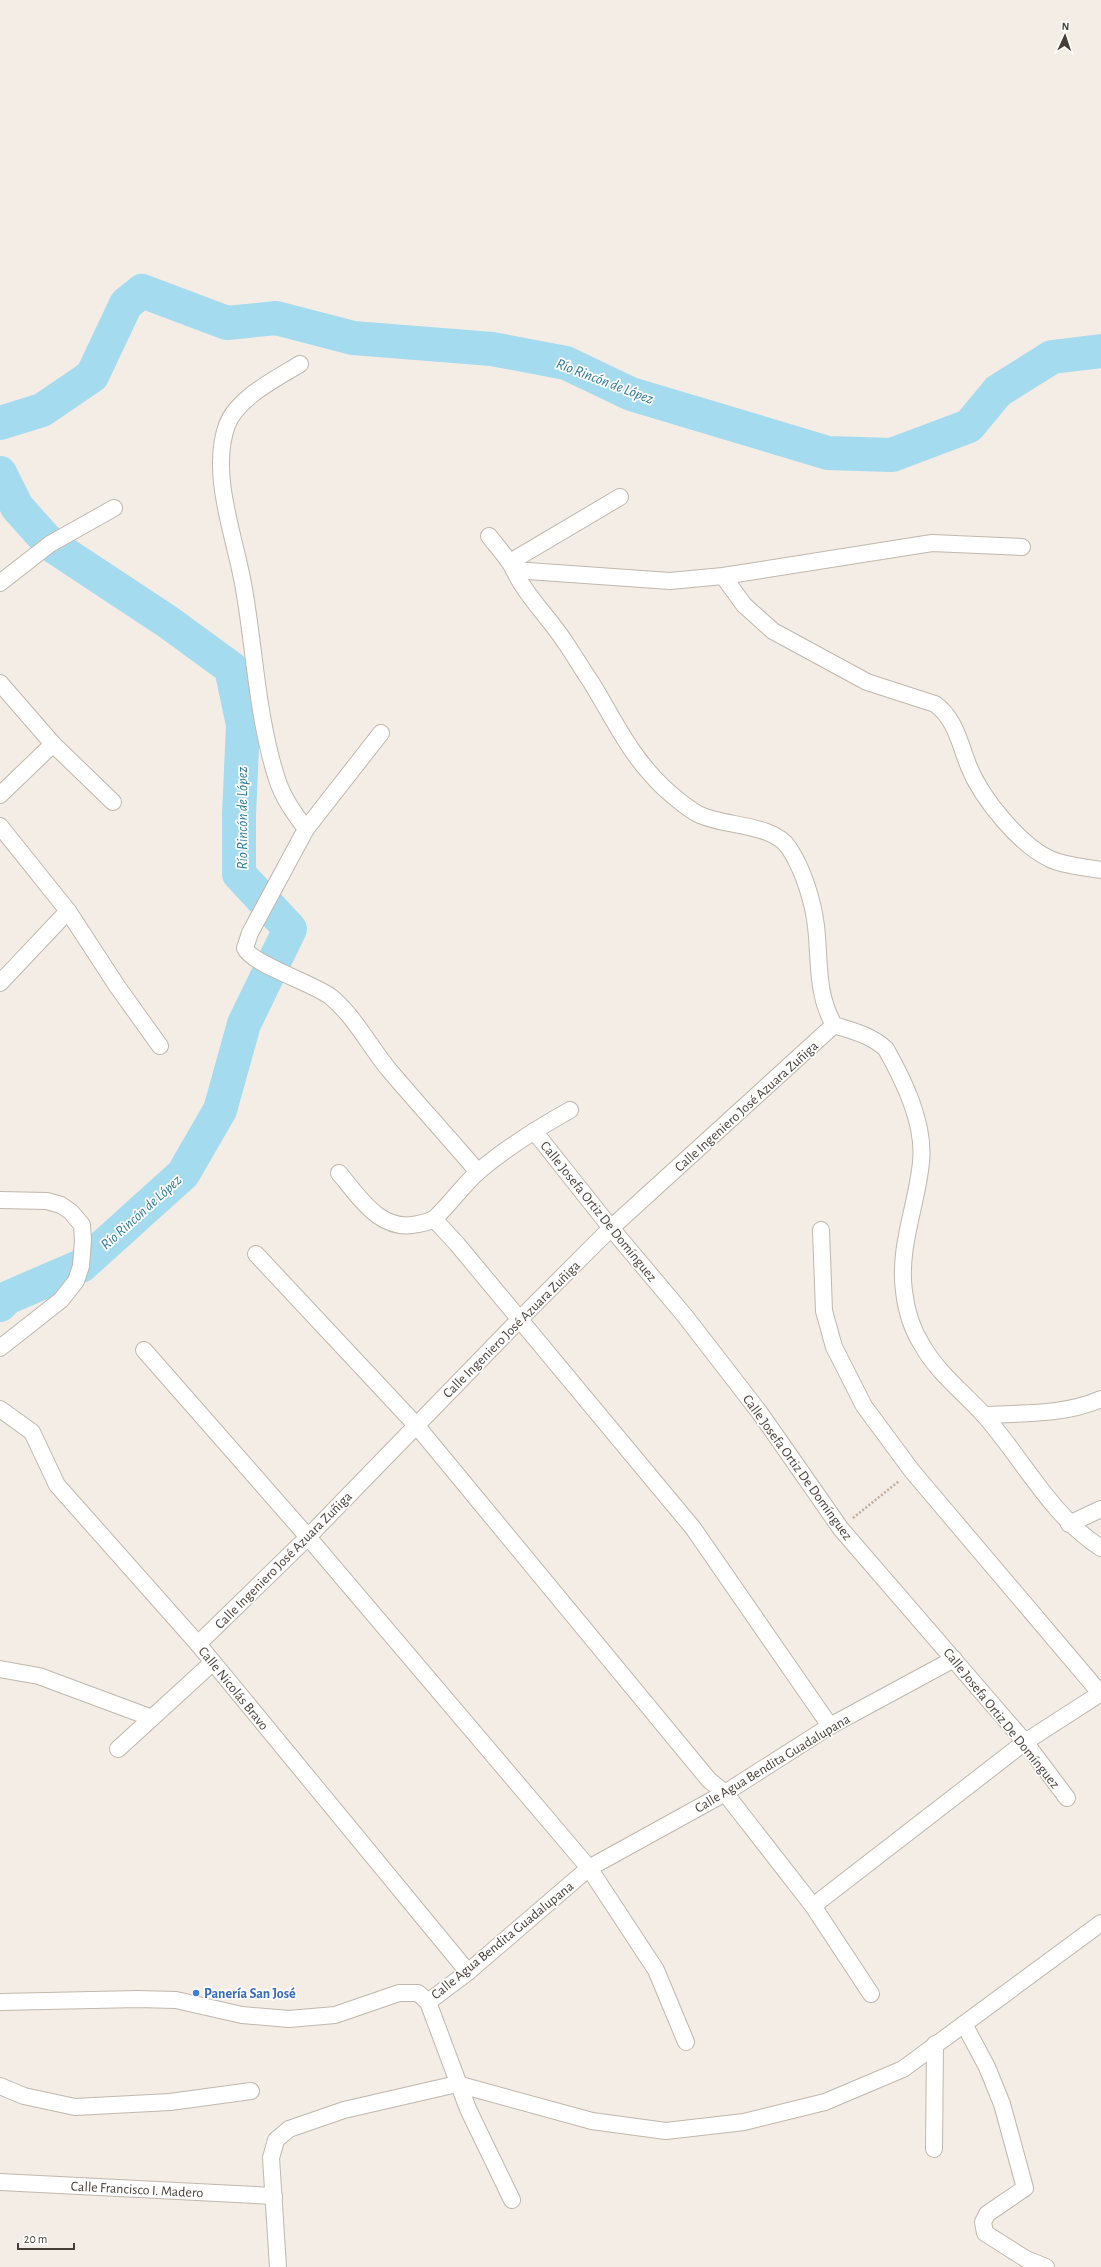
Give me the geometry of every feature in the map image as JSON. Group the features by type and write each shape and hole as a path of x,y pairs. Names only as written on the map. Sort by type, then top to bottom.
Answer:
{"street":[{"path":"300,364 252,395 236,411 227,424 221,445 221,458 226,510 244,589 265,734 283,794 306,829"},
{"path":"512,566 620,497"},
{"path":"0,583 50,544 114,508"},
{"path":"489,536 512,566 523,586 565,642 604,703 630,749 648,772 681,804 698,814 715,820 758,830 778,837 788,846 812,906 816,926 820,989 827,1014 834,1025 877,1040 886,1049 917,1117 922,1144 921,1162 906,1247 903,1273 907,1307 912,1326 926,1351 938,1367 984,1415 1069,1524 1101,1548"},
{"path":"512,566 670,581 722,576 932,543 1022,547"},
{"path":"722,576 744,605 773,631 867,682 935,704 941,708 947,714 976,784 987,800 1018,835 1037,852 1052,860 1101,870"},
{"path":"0,683 53,744 113,802"},
{"path":"381,733 306,829 250,933 245,948 247,953 261,963 298,978 332,998 351,1020 389,1070 478,1172"},
{"path":"0,795 53,744"},
{"path":"0,826 68,910 117,986 160,1046"},
{"path":"0,983 68,910"},
{"name":"Calle Ingeniero José Azuara Zuñiga","path":"198,1644 308,1538 520,1319 611,1228 834,1025"},
{"path":"339,1173 370,1210 383,1220 402,1226 416,1225 434,1219 478,1172 534,1131 570,1110"},
{"name":"Calle Josefa Ortiz De Domínguez","path":"534,1131 611,1228 685,1316 755,1407 840,1529 1025,1742 1067,1798"},
{"path":"0,1200 47,1201 61,1205 71,1212 82,1225 83,1240 81,1266 76,1281 61,1300 0,1348"},
{"path":"434,1219 520,1319 693,1528 830,1726"},
{"path":"813,1906 1025,1742 1101,1693 912,1471 864,1406 834,1347 824,1311 821,1230"},
{"path":"256,1254 416,1426 709,1780 725,1793 813,1906 871,1994"},
{"path":"144,1350 308,1538 589,1868 656,1970 686,2042"},
{"path":"984,1415 1075,1408 1101,1399"},
{"name":"Calle Nicolás Bravo","path":"0,1409 32,1432 39,1443 57,1485 198,1644 212,1663 468,1972"},
{"path":"1069,1524 1101,1509"},
{"name":"Calle Agua Bendita Guadalupana","path":"0,2002 138,1998 176,2000 242,2015 289,2019 335,2015 400,1993 418,1993 428,2002 468,1972 589,1868 725,1793 830,1726 954,1659"},
{"path":"118,1749 212,1663"},
{"path":"0,1669 39,1676 152,1718"},
{"path":"278,2267 271,2158 276,2140 289,2129 344,2110 458,2084 592,2121 666,2131 744,2122 825,2102 903,2069 1101,1923"},
{"path":"428,2002 458,2084 512,2200"},
{"path":"964,2024 987,2067 1002,2104 1025,2188 987,2214 982,2222 985,2233 1026,2259 1046,2267"},
{"path":"934,2150 935,2044"},
{"path":"0,2086 24,2096 75,2107 170,2102 251,2091"},
{"name":"Calle Francisco I. Madero","path":"0,2182 274,2196"}],"path":[{"path":"840,1529 912,1471"}],"waterway":[{"name":"Río Rincón de López","path":"0,423 42,410 92,376 126,304 142,291 227,323 276,318 353,338 492,349 566,363 631,394 828,453 892,455 969,426 998,391 1052,357 1101,351"},
{"name":"Río Rincón de López","path":"0,473 17,507 50,544 168,622 231,668 243,725 239,815 239,874 290,929 244,1024 220,1110 183,1174 81,1266 7,1298 0,1305"}],"place":[{"name":"Panería San José","path":"196,1993"}]}
